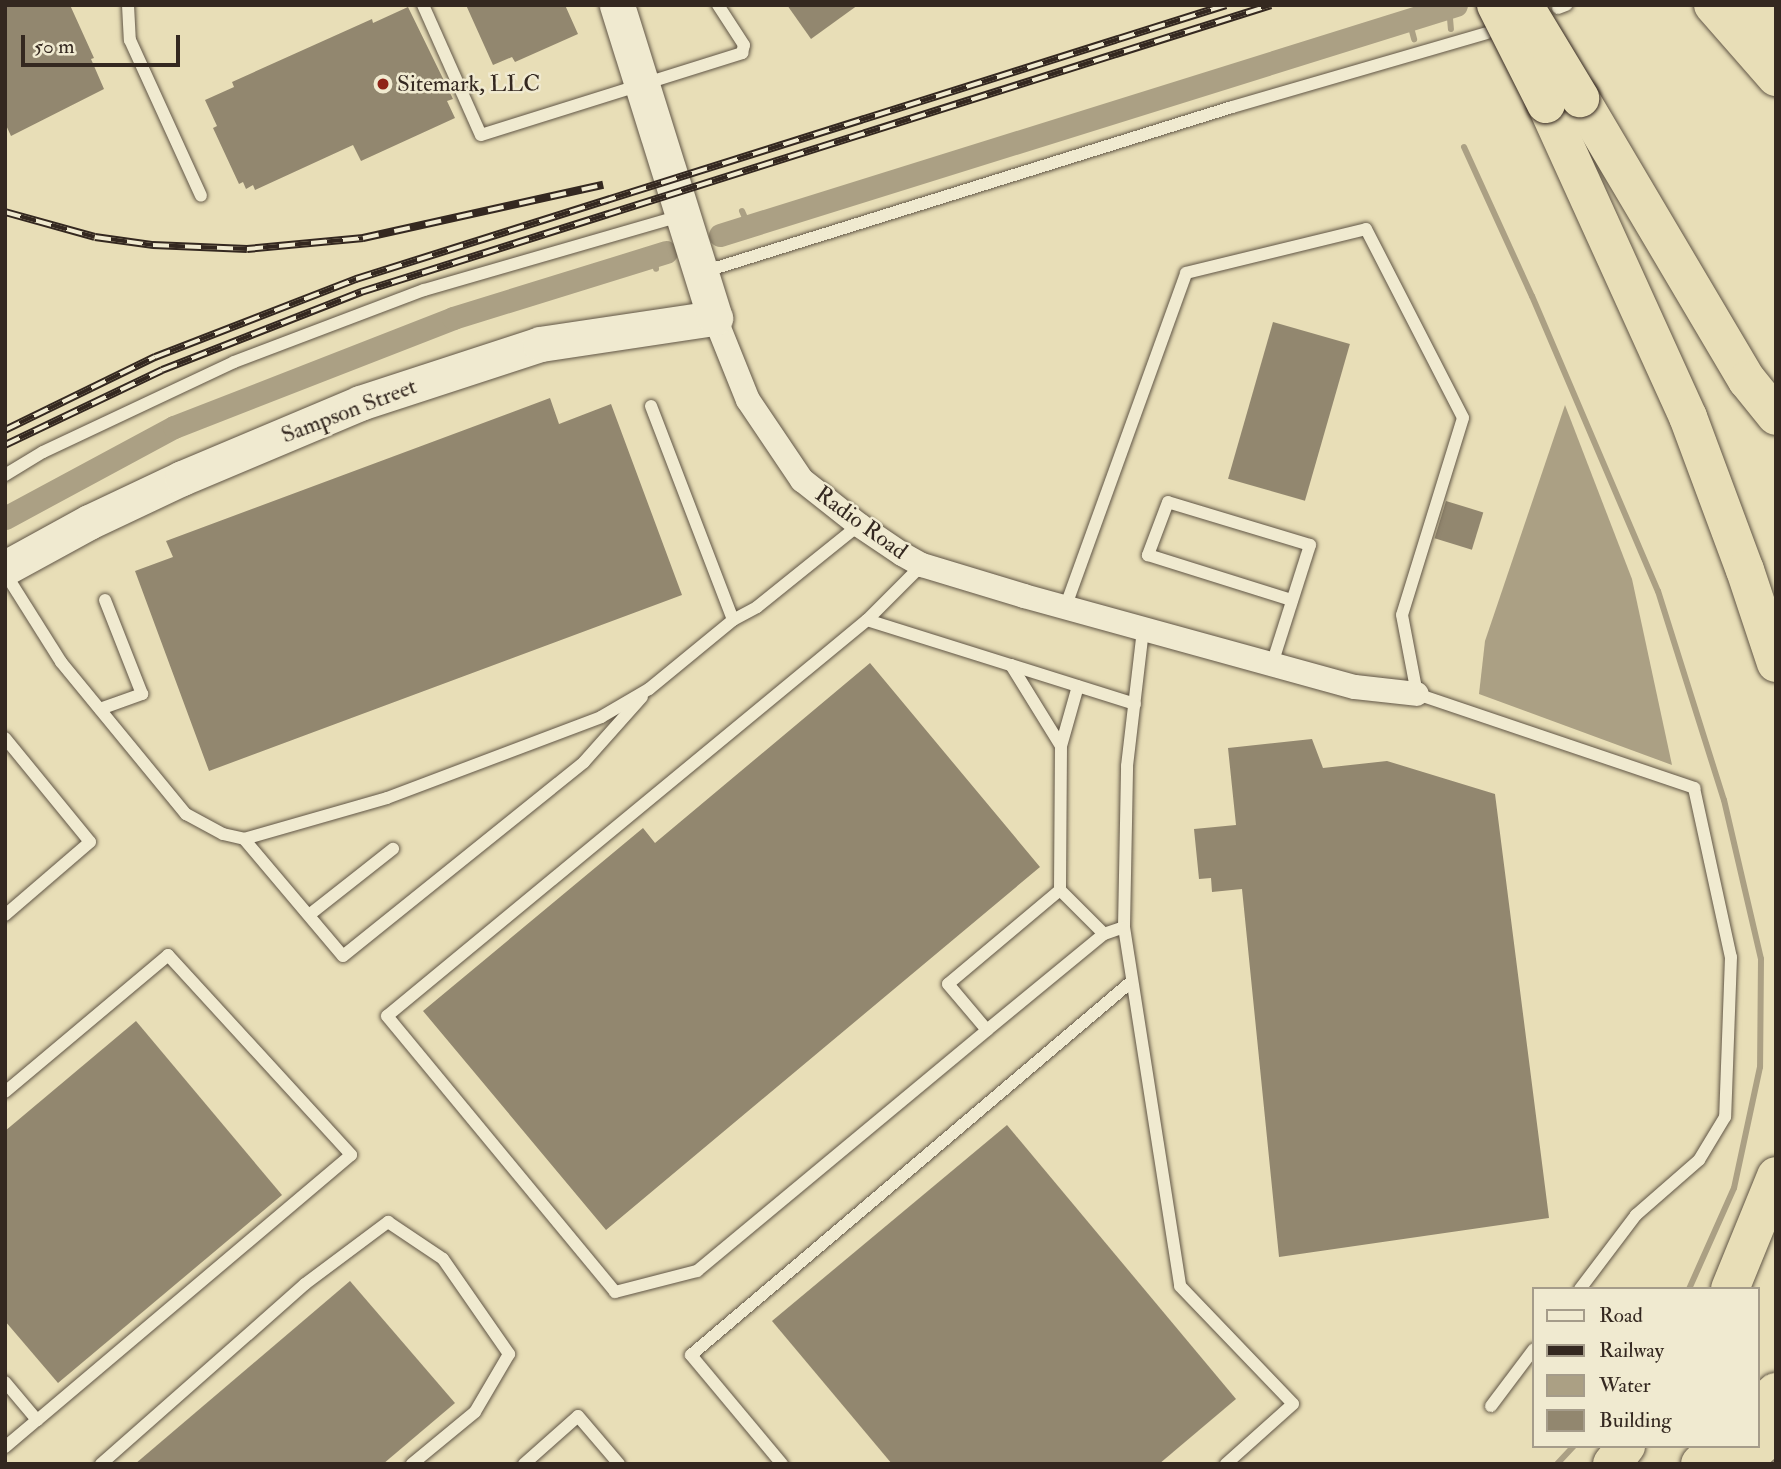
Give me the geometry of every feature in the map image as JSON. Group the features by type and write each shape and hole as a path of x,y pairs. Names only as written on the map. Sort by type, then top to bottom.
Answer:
{"highway":[{"path":"1713,5 1765,39"},
{"path":"1549,6 1563,101 1688,417 1745,570 1776,663"},
{"path":"1491,19 1563,101 1747,380 1776,416"},
{"path":"1731,1287 1776,1176"},
{"path":"1760,1406 1776,1392"},
{"path":"1760,1446 1776,1431"},
{"path":"1612,1464 1624,1448"},
{"path":"1700,1464 1716,1448"},
{"path":"1741,1464 1758,1448"}],"street":[{"name":"Radio Road","path":"620,6 640,85 686,220 715,318 748,400 802,480 859,526 922,565 1065,608 1355,687 1417,694"},
{"name":"Sampson Street","path":"5,570 89,522 182,478 360,403 540,344 715,318"}],"lane":[{"path":"128,5 130,40 201,195"},
{"path":"423,5 481,135 742,53 744,45 718,5"},
{"path":"699,267 1232,107 1491,19"},
{"path":"5,475 43,452 234,362 424,290 686,220"},
{"path":"1065,608 1186,273 1366,229 1462,418 1402,615 1417,694 1694,788 1731,957 1726,1117 1699,1160 1636,1215 1582,1287"},
{"path":"651,406 733,620"},
{"path":"1272,664 1310,545 1168,502 1148,555 1292,600"},
{"path":"244,839 344,956 584,762 649,689 733,620 757,607 859,526"},
{"path":"922,565 867,620 387,1016 615,1292 697,1270 1104,934 1124,927"},
{"path":"5,570 61,662 186,814 223,834 244,839 387,798 601,717 649,689"},
{"path":"100,709 142,694 105,600"},
{"path":"867,620 1135,704"},
{"path":"1143,629 1127,766 1124,927 1180,1286 1293,1404 1226,1464"},
{"path":"1011,665 1061,746"},
{"path":"1078,686 1061,746 1060,890 1104,934"},
{"path":"5,738 90,842 5,915"},
{"path":"309,915 393,849"},
{"path":"987,1030 948,984 1060,890"},
{"path":"5,1092 168,955 351,1155 5,1447"},
{"path":"782,1464 691,1355 1131,982"},
{"path":"101,1464 305,1284 388,1222 443,1259 509,1354 475,1412 412,1464"},
{"path":"1491,1406 1532,1352"},
{"path":"5,1382 37,1420"},
{"path":"524,1464 578,1416 619,1464"}],"water":[{"path":"1565,405 1632,579 1672,765 1479,694 1485,641"}],"building":[{"path":"5,5 70,5 94,58 91,59 104,89 11,136 5,123"},
{"path":"466,5 565,5 578,34 515,62 512,57 493,65"},
{"path":"787,5 858,5 811,39"},
{"path":"408,7 453,99 447,101 455,118 361,161 353,145 255,190 253,185 246,189 243,182 239,184 213,128 217,126 205,100 234,87 232,82 372,19 373,23"},
{"path":"1273,322 1350,344 1305,501 1228,479"},
{"path":"550,398 559,424 611,404 682,595 209,771 135,571 173,557 166,541"},
{"path":"1446,501 1483,512 1472,550 1435,538"},
{"path":"870,663 1040,867 606,1230 423,1011 643,828 655,843"},
{"path":"1312,739 1323,768 1387,761 1495,794 1549,1218 1279,1257 1242,889 1212,892 1211,878 1199,879 1194,829 1236,825 1228,748"},
{"path":"136,1021 282,1195 58,1383 5,1321 5,1131"},
{"path":"1007,1125 1236,1399 1159,1464 892,1464 772,1321"},
{"path":"350,1281 455,1403 383,1464 135,1464"}],"waterway":[{"path":"720,235 1456,5"},
{"path":"1449,7 1451,29"},
{"path":"1409,20 1414,39"},
{"path":"1464,147 1532,296 1658,591 1724,800 1761,959 1760,1067 1734,1188 1690,1287"},
{"path":"742,211 746,220"},
{"path":"5,518 174,427 453,318 666,252"},
{"path":"654,256 656,269"},
{"path":"1557,1464 1572,1448"}],"railway":[{"path":"5,430 155,357 356,279 1226,5"},
{"path":"5,445 162,370 361,292 1271,5"},
{"path":"5,212 95,237 153,245 247,249 363,238 603,185"}],"place":[{"name":"Sitemark, LLC","path":"383,84"}]}
